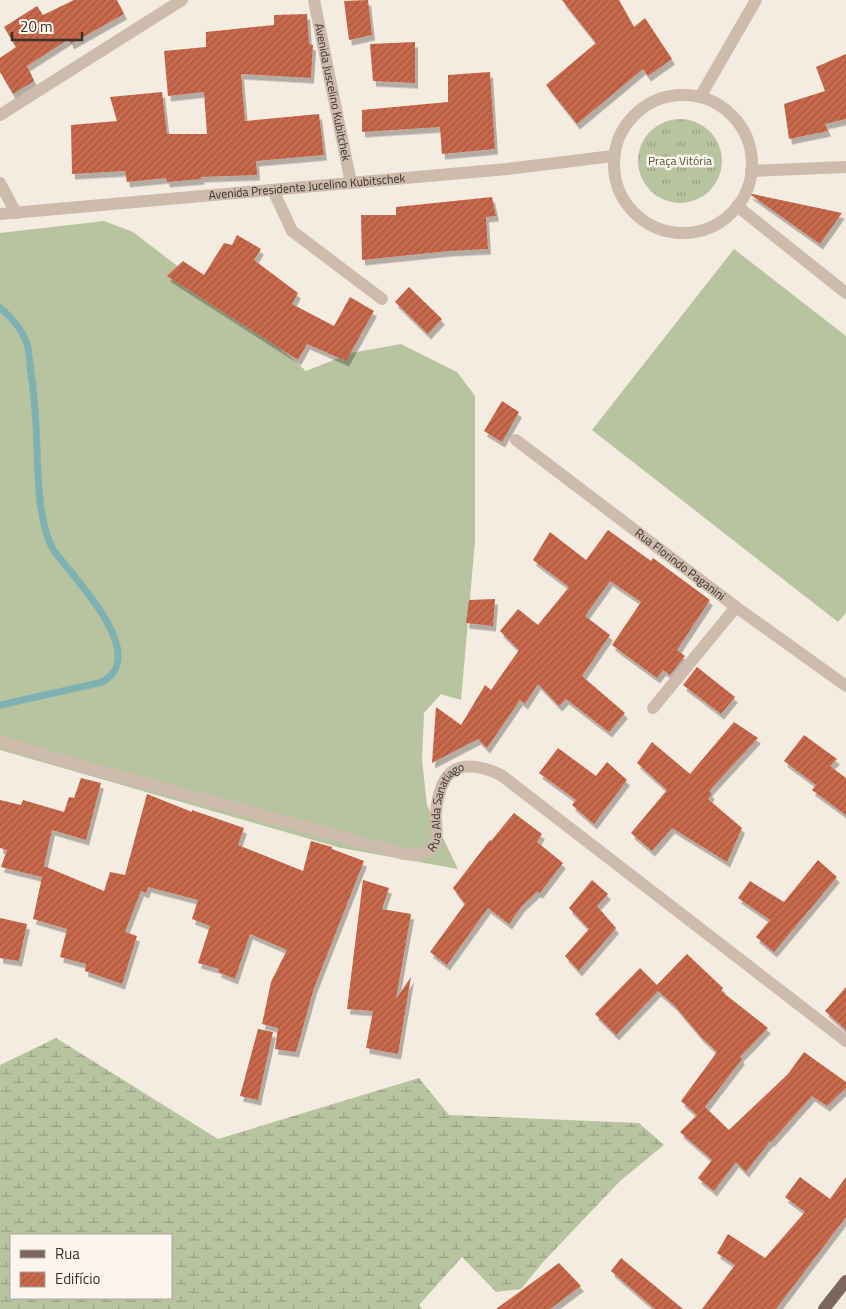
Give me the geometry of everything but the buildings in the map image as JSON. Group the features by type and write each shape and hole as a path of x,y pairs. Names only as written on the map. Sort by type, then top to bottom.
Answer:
{"main road":[{"path":"824,1309 846,1281"}],"street":[{"path":"0,114 182,0"},
{"name":"Avenida Juscelino Kubitchek","path":"314,0 351,183"},
{"path":"700,97 756,0"},
{"path":"676,95 700,97 720,106 736,120 747,139 752,163 745,194 737,206 722,221 702,230 681,233 660,229 641,219 624,201 615,180 613,156 620,133 634,114 654,101 676,95"},
{"name":"Avenida Presidente Jucelino Kubitschek","path":"0,214 506,169 613,156"},
{"path":"751,172 846,167"},
{"path":"0,183 16,212"},
{"path":"274,190 292,231 382,299"},
{"path":"737,206 846,293"},
{"name":"Rua Florindo Paganini","path":"516,440 736,607 846,686"},
{"path":"653,708 736,607"},
{"name":"Rua Alda Sanatiago","path":"0,741 67,762 404,854 419,854 429,851 436,842 436,814 444,780 455,769 465,766 484,768 501,775 846,1042"}],"green space":[{"name":"Praça Vitória","path":"680,119 703,126 715,138 722,161 715,184 703,196 680,203 657,196 645,184 638,161 645,138 657,126"},
{"path":"104,221 133,232 253,324 306,371 351,353 401,344 457,372 475,396 475,541 461,700 441,694 424,713 422,759 427,805 458,869 341,848 0,750 0,233"},
{"path":"734,249 846,336 846,613 838,622 592,430"},
{"path":"56,1038 218,1139 419,1078 449,1115 639,1123 664,1145 620,1181 544,1261 521,1289 496,1292 462,1257 419,1305 422,1309 0,1309 0,1065"}],"waterway":[{"path":"0,308 17,325 28,347 36,427 38,483 43,520 48,537 54,551 85,589 106,621 114,637 118,652 116,668 112,675 103,682 0,705"}]}
